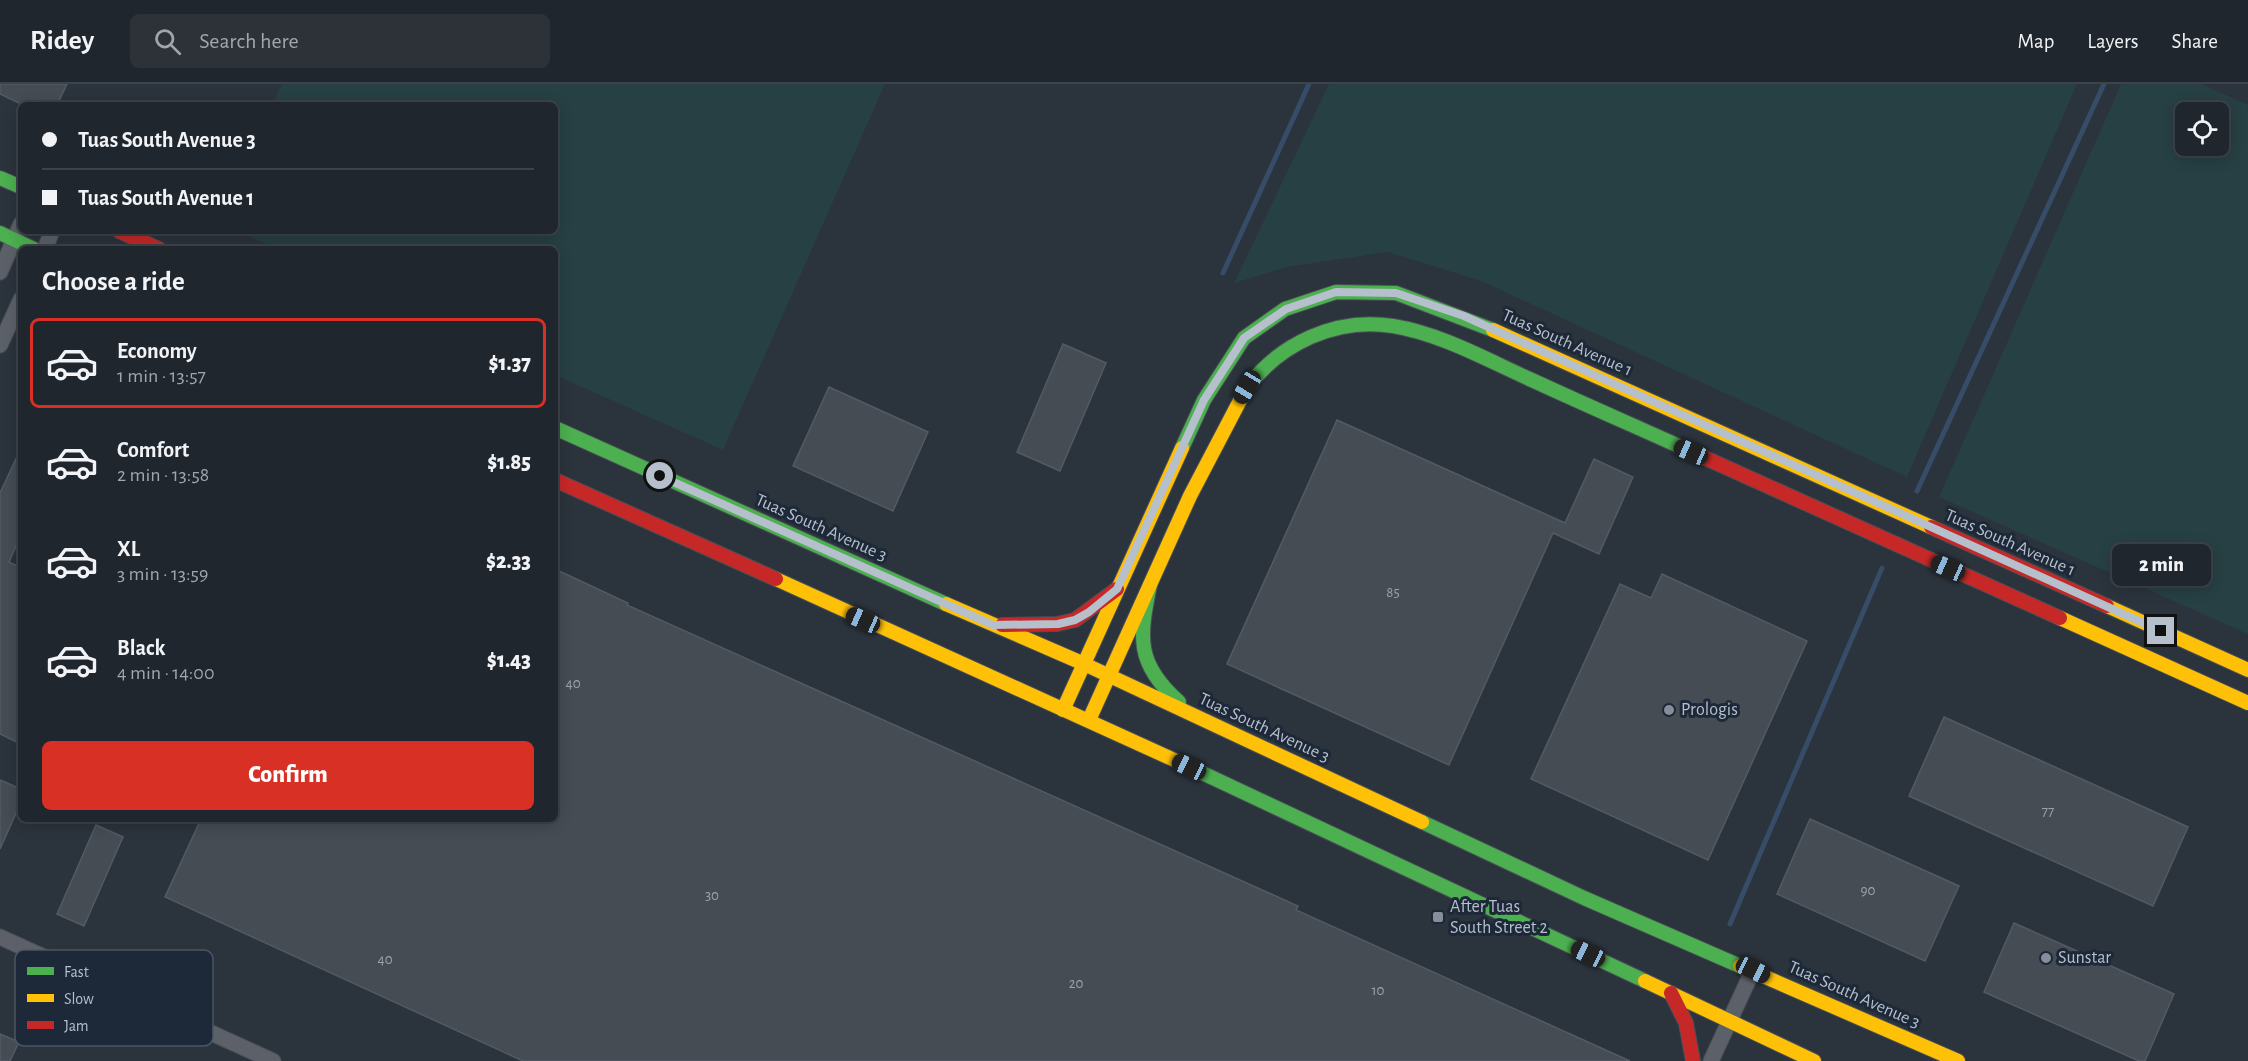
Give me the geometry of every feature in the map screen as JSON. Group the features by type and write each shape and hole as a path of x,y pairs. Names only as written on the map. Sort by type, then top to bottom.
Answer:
{"main road":[{"path":"0,178 18,187"},
{"path":"0,233 28,246"},
{"path":"126,234 152,246"},
{"name":"Tuas South Avenue 1","path":"1063,710 1082,663 1204,400 1244,338 1286,309 1336,292 1396,293 1464,316 2248,670"},
{"path":"1089,720 1229,417 1247,387 1270,361 1301,340 1341,327 1393,326 1450,343 2248,703"},
{"name":"Tuas South Avenue 3","path":"558,429 1082,663 1584,898 1958,1061"},
{"path":"558,481 1089,720 1812,1060"},
{"path":"1150,585 1140,634 1147,665 1171,696 1197,717"},
{"path":"993,625 1058,624 1075,620 1117,589"},
{"path":"1671,993 1686,1023 1694,1061"},
{"path":"1779,1060 1812,1060"}],"street":[{"path":"0,272 18,232"},
{"path":"0,345 18,306"},
{"path":"0,937 29,950"},
{"path":"1711,1061 1753,970"},
{"path":"213,1034 273,1061"}],"green space":[{"path":"282,84 885,84 723,450 558,376 558,246 270,246 244,234 558,234 558,102 273,102"},
{"path":"1329,84 2077,84 1907,477 1481,281 1388,252 1287,267 1234,283"},
{"path":"2121,84 2202,84 2248,105 2248,634 1939,497"}],"building":[{"path":"0,84 67,84 58,102 18,103 0,94"},
{"path":"1063,344 1106,363 1060,471 1017,452"},
{"path":"829,387 928,432 893,511 793,466"},
{"path":"1337,420 1565,523 1594,459 1633,477 1599,554 1553,533 1449,765 1227,664"},
{"path":"18,454 18,542 9,562 18,566 18,743 0,734 0,493"},
{"path":"558,570 628,603 627,605 1298,906 1296,910 1630,1061 523,1061 165,897 200,822 558,822"},
{"name":"Prologis","path":"1662,574 1807,641 1708,860 1531,779 1620,584 1651,598"},
{"path":"1944,717 2188,827 2153,906 1909,796"},
{"path":"0,780 18,788 18,809 0,849"},
{"path":"1810,819 1959,886 1925,961 1777,894"},
{"path":"96,825 123,837 84,926 57,914"},
{"name":"Sunstar","path":"2014,923 2174,994 2145,1061 2139,1061 1984,992"},
{"path":"0,1034 15,1040 15,1046 17,1046 10,1061 0,1061"}],"waterway":[{"path":"1223,273 1309,84"},
{"path":"1917,491 2104,84"},
{"path":"1730,924 1882,568"}],"traffic: fast":[{"path":"0,178 18,186"},
{"path":"0,233 28,246"},
{"path":"1182,448 1204,400 1244,338 1285,309 1336,292 1396,293 1493,330"},
{"path":"1246,389 1275,358 1311,337 1351,326 1372,324 1393,326 1429,335 1465,349 1692,452"},
{"path":"558,429 946,604"},
{"path":"1150,585 1144,620 1144,649 1155,675 1179,702"},
{"path":"1181,763 1645,981"},
{"path":"1422,822 1584,898 1740,966"}],"traffic: slow":[{"path":"1493,330 1931,527"},
{"path":"1089,720 1190,496 1246,389"},
{"path":"1063,710 1182,448"},
{"path":"776,579 1181,763"},
{"path":"946,604 1082,663 1422,822"},
{"path":"2107,606 2248,670"},
{"path":"2060,618 2248,703"},
{"path":"1740,966 1958,1061"},
{"path":"1645,981 1814,1061"}],"traffic: jam":[{"path":"126,234 152,246"},
{"path":"1692,452 2060,618"},
{"path":"558,481 776,579"},
{"path":"1931,527 2107,606"},
{"path":"1002,625 1057,624 1075,620 1117,589"},
{"path":"1671,993 1686,1023 1693,1061"}],"place":[{"name":"Prologis","path":"1669,710"},
{"name":"After Tuas South Street 2","path":"1438,917"},
{"name":"Sunstar","path":"2046,958"}],"route":[{"path":"660,476 993,625 1058,624 1075,620 1089,612 1117,589 1204,400 1244,338 1286,309 1336,292 1396,293 1464,316 2161,631"}]}
